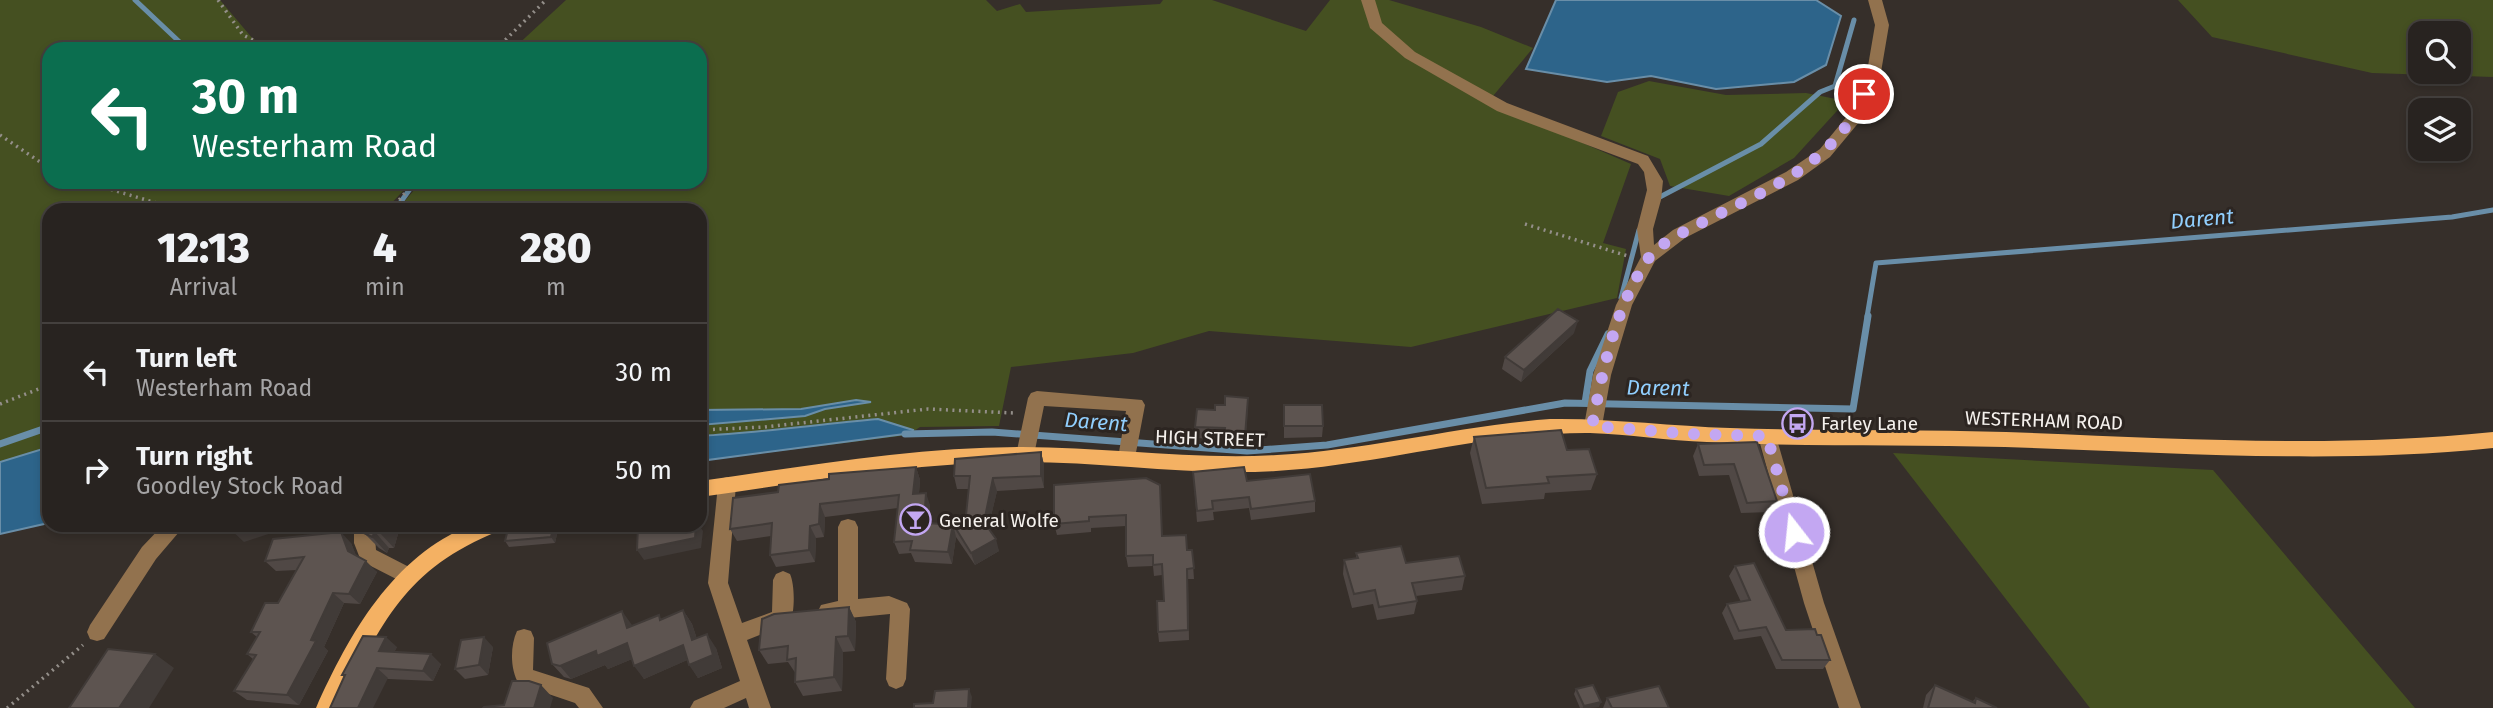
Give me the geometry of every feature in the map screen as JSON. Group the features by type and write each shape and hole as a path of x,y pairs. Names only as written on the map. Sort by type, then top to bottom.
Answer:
{"main road":[{"name":"WESTERHAM ROAD","path":"1594,420 1690,434 1881,440 1973,437 2245,450 2358,449 2493,440"},
{"name":"HIGH STREET","path":"707,488 906,461 988,455 1029,433 1129,446 1224,464 1280,463 1338,456 1462,434 1594,420"},
{"path":"327,708 387,601 406,575 442,547 476,532"}],"street":[{"path":"1368,0 1375,25 1410,55 1502,107 1643,160 1652,170 1657,186 1644,239 1648,259"},
{"path":"1594,420 1599,391 1624,305 1648,259 1679,234 1792,176 1825,153 1855,117 1874,72 1882,25 1875,0"},
{"path":"1029,433 1037,398 1136,405 1129,446"},
{"path":"1767,436 1814,603 1850,708"},
{"path":"727,485 718,583 760,708"},
{"path":"848,527 848,609"},
{"path":"97,632 149,553 168,532"},
{"path":"364,532 368,555 406,575"},
{"path":"782,617 783,580"},
{"path":"735,635 782,617 889,605 900,609 896,679"},
{"path":"524,638 523,672 526,677 582,695 592,708"},
{"path":"701,708 751,686"}],"path":[{"path":"218,0 243,35 257,42"},
{"path":"503,42 546,0"},
{"path":"0,135 42,163"},
{"path":"110,189 156,203"},
{"path":"397,203 408,189"},
{"path":"1525,224 1648,259"},
{"path":"0,404 42,388"},
{"path":"707,430 764,428 917,409 1029,433"},
{"path":"7,708 97,632"}],"green space":[{"path":"0,0 220,0 253,39 260,42 42,42 42,189 404,189 403,191 392,203 42,203 42,449 0,462"},
{"path":"566,0 986,0 997,11 1020,4 1026,12 1160,4 1163,0 1212,0 1306,31 1330,0 1389,0 1481,27 1533,48 1488,102 1631,164 1603,243 1626,249 1617,298 1411,347 1209,331 1133,353 1011,367 999,426 920,427 908,435 707,460 707,203 403,203 415,189 707,189 707,42 521,42"},
{"path":"2178,0 2493,0 2493,77 2471,76 2471,21 2408,21 2408,74 2372,73 2212,37"},
{"path":"1649,81 1726,95 1806,93 1846,101 1794,158 1729,196 1670,186 1660,159 1601,136 1618,92"},
{"path":"1893,453 2213,470 2415,708 2090,708"}],"water":[{"path":"1556,0 1816,0 1841,16 1826,65 1794,82 1716,89 1651,76 1607,82 1526,69"},
{"path":"856,400 871,402 825,409 805,416 707,424 707,410 801,409"},
{"path":"878,419 913,430 912,433 707,460 707,436"},
{"path":"42,449 42,524 0,534 0,462"}],"building":[{"path":"1558,309 1578,321 1524,370 1505,357"},
{"path":"1225,396 1248,398 1245,436 1224,435 1225,428 1195,427 1197,409 1215,410 1215,405 1225,405"},
{"path":"1284,405 1322,405 1323,426 1284,426"},
{"path":"1561,430 1567,450 1589,449 1597,474 1547,477 1549,483 1486,488 1474,437"},
{"path":"1757,442 1777,501 1747,503 1734,464 1704,465 1698,444"},
{"path":"1041,452 1041,476 993,478 984,522 996,539 971,553 953,524 965,525 970,476 954,476 955,459"},
{"path":"916,467 913,494 926,493 924,523 953,524 948,552 910,550 912,541 894,542 899,495 820,504 819,524 810,526 809,550 770,555 772,523 730,529 733,498 778,492 779,485 829,479 829,474"},
{"path":"1244,467 1247,481 1310,474 1315,501 1251,509 1249,497 1212,501 1213,509 1197,511 1193,472"},
{"path":"1146,478 1160,485 1162,536 1186,535 1187,550 1192,550 1194,568 1187,569 1188,630 1158,632 1157,601 1164,601 1162,564 1153,565 1153,555 1126,556 1126,515 1089,517 1089,521 1054,524 1054,485"},
{"path":"341,532 348,551 366,561 349,594 333,593 311,640 316,641 287,695 234,691 256,655 247,654 260,632 251,632 265,603 278,603 304,557 265,561 273,539"},
{"path":"364,532 375,532 372,537"},
{"path":"507,532 552,532 551,537 505,541"},
{"path":"638,532 695,532 695,538 637,550"},
{"path":"1401,546 1406,563 1459,556 1465,576 1412,583 1417,601 1379,607 1375,590 1354,594 1344,560 1358,558 1356,553"},
{"path":"1754,563 1786,630 1815,629 1817,635 1821,635 1830,660 1782,660 1766,627 1739,631 1727,604 1750,600 1735,566"},
{"path":"849,607 848,636 836,637 834,677 795,682 796,658 787,660 788,646 759,650 762,619 774,614"},
{"path":"683,610 692,640 707,634 713,655 689,665 683,645 634,666 627,643 597,656 596,651 560,666 552,664 547,643 622,611 627,628 659,615 660,620"},
{"path":"363,636 386,637 379,651 431,654 423,671 377,668 358,708 330,708 345,675 342,675"},
{"path":"484,637 479,665 455,669 461,640"},
{"path":"108,649 155,654 119,708 69,708"},
{"path":"512,681 529,681 541,685 534,708 483,708 504,705"},
{"path":"1593,685 1601,702 1584,706 1576,689"},
{"path":"1935,685 1975,703 1976,698 1997,708 1928,708"},
{"path":"1659,686 1669,708 1612,708 1607,698"},
{"path":"969,689 968,708 914,708 914,704 933,703 935,691"}],"waterway":[{"path":"135,0 180,42"},
{"path":"1656,199 1761,144 1820,92 1835,86 1854,20"},
{"path":"400,203 410,189"},
{"name":"Darent","path":"1867,317 1876,263 2452,217 2493,210"},
{"path":"1621,298 1639,230"},
{"name":"Darent","path":"905,434 992,432 1247,451 1327,445 1565,403 1853,409 1868,316"},
{"path":"1585,403 1590,371 1608,334"},
{"name":"Darent","path":"0,444 42,429"}],"place":[{"name":"Farley Lane","path":"1798,423"},
{"name":"General Wolfe","path":"916,520"}],"route":[{"path":"1794,532 1767,436 1690,434 1592,426 1602,375 1624,305 1649,257 1679,234 1792,176 1825,153 1855,117 1864,94"}]}
